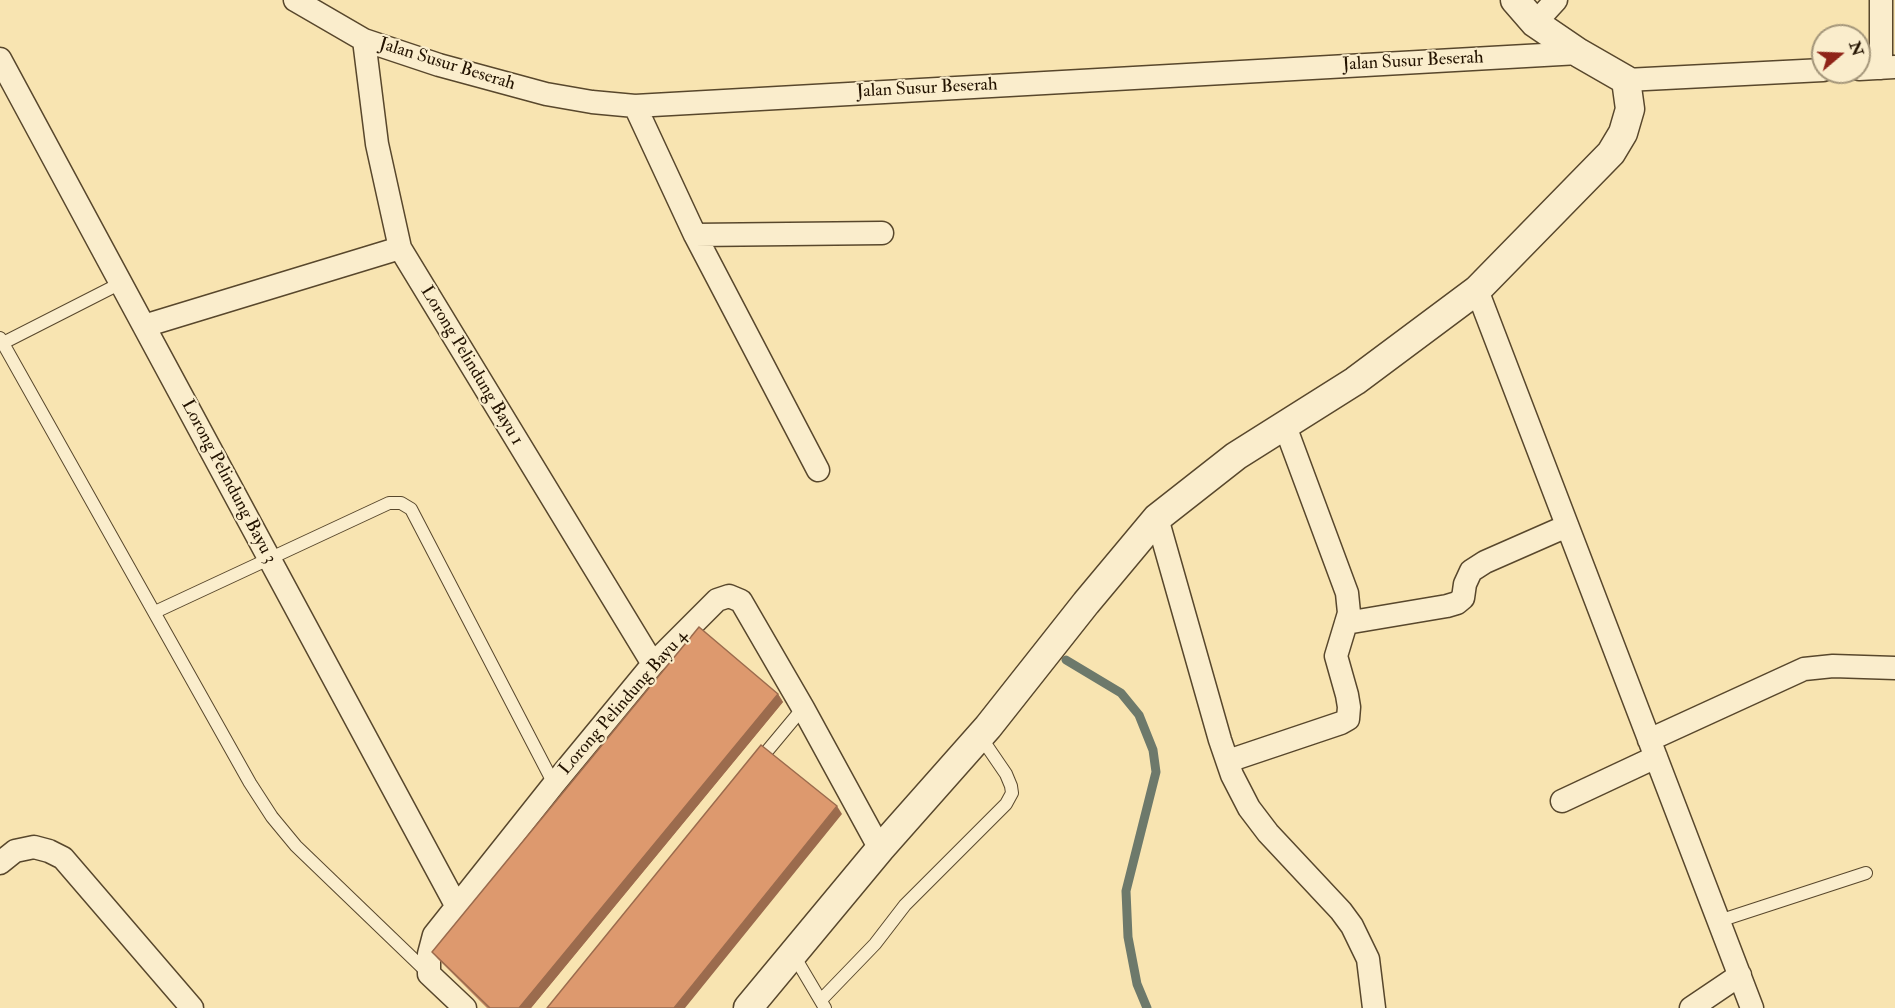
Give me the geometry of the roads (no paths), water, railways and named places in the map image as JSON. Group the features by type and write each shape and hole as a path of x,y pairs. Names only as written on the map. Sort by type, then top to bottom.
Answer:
{"street":[{"name":"Jalan Susur Beserah","path":"295,0 364,40 439,65 535,92 592,102 635,106 1579,52"},
{"path":"1515,0 1535,23 1626,80 1811,71"},
{"path":"1535,23 1556,0"},
{"path":"1871,68 1888,67 1881,0"},
{"name":"Lorong Pelindung Bayu 1","path":"364,40 377,144 400,248 653,664"},
{"name":"Lorong Pelindung Bayu 3","path":"0,59 456,905"},
{"path":"748,1008 880,849 980,736 1157,518 1236,456 1355,381 1477,290 1611,153 1623,133 1630,109 1626,80"},
{"path":"635,106 695,235 818,470"},
{"path":"695,235 882,233"},
{"path":"144,326 400,248"},
{"path":"1477,290 1752,1008"},
{"path":"1228,761 1348,719 1347,695 1336,656 1349,613 1347,593 1284,426"},
{"path":"1157,518 1228,761 1249,808 1268,833 1341,911 1352,926 1368,959 1374,1008"},
{"path":"1346,623 1457,603 1463,598 1465,584 1471,571 1485,562 1567,526"},
{"name":"Lorong Pelindung Bayu 4","path":"429,974 429,954 434,935 456,905 653,664 717,600 729,596 741,601 880,849"},
{"path":"1562,801 1653,748 1804,669 1833,666 1895,668"},
{"path":"0,863 15,851 34,848 49,850 63,858 192,1008"},
{"path":"429,974 465,1008"},
{"path":"1691,1008 1740,975"}],"lane":[{"path":"121,283 2,341 250,783 272,817 296,846 429,974"},
{"path":"154,612 389,503 401,503 411,509 554,784"},
{"path":"752,771 803,708"},
{"path":"793,954 823,1004 905,905 1006,804 1012,793 1011,786 1006,774 980,736"},
{"path":"1719,921 1866,873"}],"waterway":[{"path":"1066,660 1121,693 1139,715 1153,750 1156,772 1126,891 1128,937 1137,984 1147,1008"}]}
